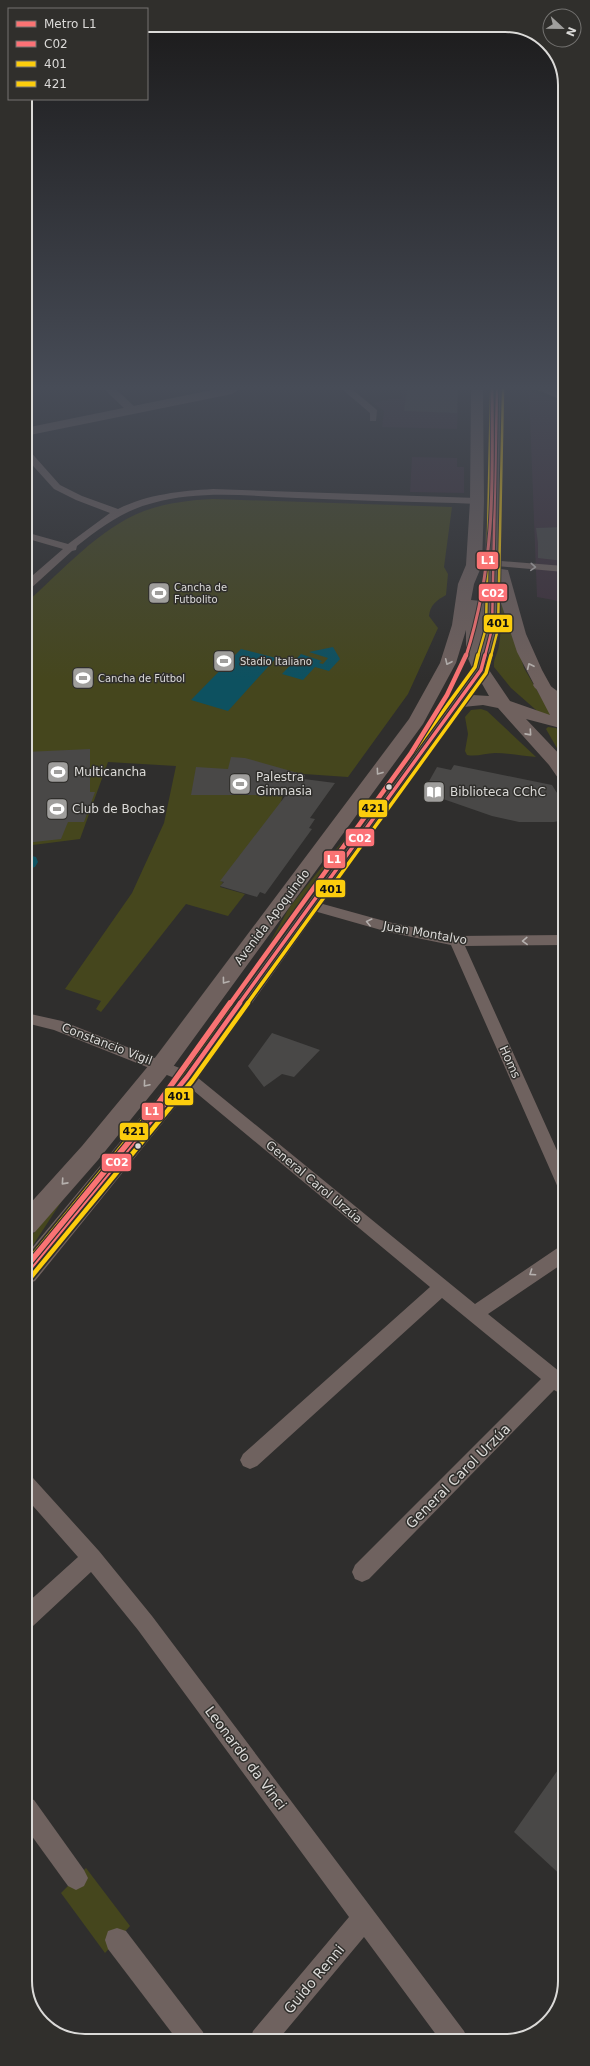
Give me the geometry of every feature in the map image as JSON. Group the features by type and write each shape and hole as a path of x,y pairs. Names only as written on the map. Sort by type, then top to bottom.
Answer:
{"main road":[{"name":"Avenida Apoquindo","path":"32,1218 90,1153 162,1065 417,720 448,663 460,625 466,584 474,565 477,486"},
{"name":"Avenida Apoquindo","path":"32,1266 96,1190 187,1077 481,670 492,629 495,486"},
{"path":"495,543 502,564 513,624 529,665 558,714"},
{"path":"474,565 476,580 474,654 481,670 503,704 558,764"},
{"path":"456,703 475,700 503,704 543,720 558,723"}],"street":[{"path":"56,486 79,498 119,513"},
{"path":"32,582 94,529 119,513 158,498 204,492 477,502"},
{"path":"32,537 72,548"},
{"path":"502,564 558,569"},
{"path":"540,685 558,698"},
{"name":"Juan Montalvo","path":"312,906 388,927 456,940 558,940"},
{"name":"Homs","path":"456,940 558,1170"},
{"name":"Constancio Vigil","path":"32,1019 57,1025 162,1065 187,1077"},
{"name":"General Carol Urzúa","path":"187,1077 558,1383"},
{"path":"474,1314 558,1256"},
{"path":"250,1460 442,1287"},
{"name":"General Carol Urzúa","path":"362,1572 558,1385"},
{"name":"Leonardo da Vinci","path":"32,1491 92,1558 145,1622 451,2034"},
{"path":"32,1612 92,1558"},
{"path":"32,1816 76,1878"},
{"name":"Guido Renni","path":"267,2034 365,1917"},
{"path":"117,1940 189,2034"}],"shaded area":[{"path":"410,486 464,486 464,493 410,492"},
{"path":"533,486 558,486 558,601 537,597"},
{"name":"Stadio Italiano","path":"213,499 452,507 444,567 448,574 446,595 432,606 429,616 438,628 408,694 348,777 289,773 279,809 221,881 223,882 220,887 245,894 228,916 186,904 101,1012 96,1009 101,1001 65,989 132,893 164,823 176,766 108,762 80,839 32,845 32,598 81,552 111,528 144,511 187,501"},
{"path":"501,592 524,668 552,716 544,717 511,688 494,667 501,632"},
{"path":"481,709 487,711 536,757 500,753 474,756 467,755 465,751 468,734 465,717 471,710"},
{"path":"548,727 558,730 558,750 546,729"},
{"path":"353,828 261,963 259,962 289,908"},
{"path":"65,1196 32,1247 32,1235"},
{"path":"86,1868 130,1926 105,1953 61,1893"}],"water":[{"path":"333,647 340,659 329,671 315,667 303,680 282,674 301,654 322,661 319,663 323,664 328,658 309,652"},
{"path":"241,649 276,658 228,711 191,700"},
{"path":"32,856 36,857 38,862 35,867 32,868"}],"building":[{"path":"558,527 558,560 538,558 536,528"},
{"path":"90,749 90,792 95,792 84,822 68,822 61,839 32,842 32,752"},
{"path":"231,757 245,758 305,775 304,779 335,783 310,818 315,819 309,828 312,829 265,894 260,892 257,897 220,886 224,882 220,881 286,795 191,795 196,767 228,769"},
{"path":"454,765 552,785 558,794 558,821 519,822 492,816 423,792 437,767 451,770"},
{"path":"272,1033 320,1050 294,1077 282,1074 264,1087 248,1066"},
{"path":"558,1770 558,1873 514,1832"}],"metro line":[{"name":"L1","path":"32,1260 142,1126 411,753 433,719 460,671 476,626 488,560 492,486"}],"transit line":[{"name":"421","path":"32,1257 182,1073 475,667 486,628 489,486"},
{"name":"C02","path":"32,1266 187,1077 481,670 492,629 495,486"},
{"name":"401","path":"32,1276 192,1081 486,673 498,629 501,486"}],"place":[{"name":"Cancha de Futbolito","path":"159,593"},
{"name":"Stadio Italiano","path":"224,661"},
{"name":"Cancha de Fútbol","path":"83,678"},
{"name":"Multicancha","path":"58,772"},
{"name":"Palestra Gimnasia","path":"240,784"},
{"name":"Biblioteca CChC","path":"434,792"},
{"name":"Club de Bochas","path":"57,809"}]}
